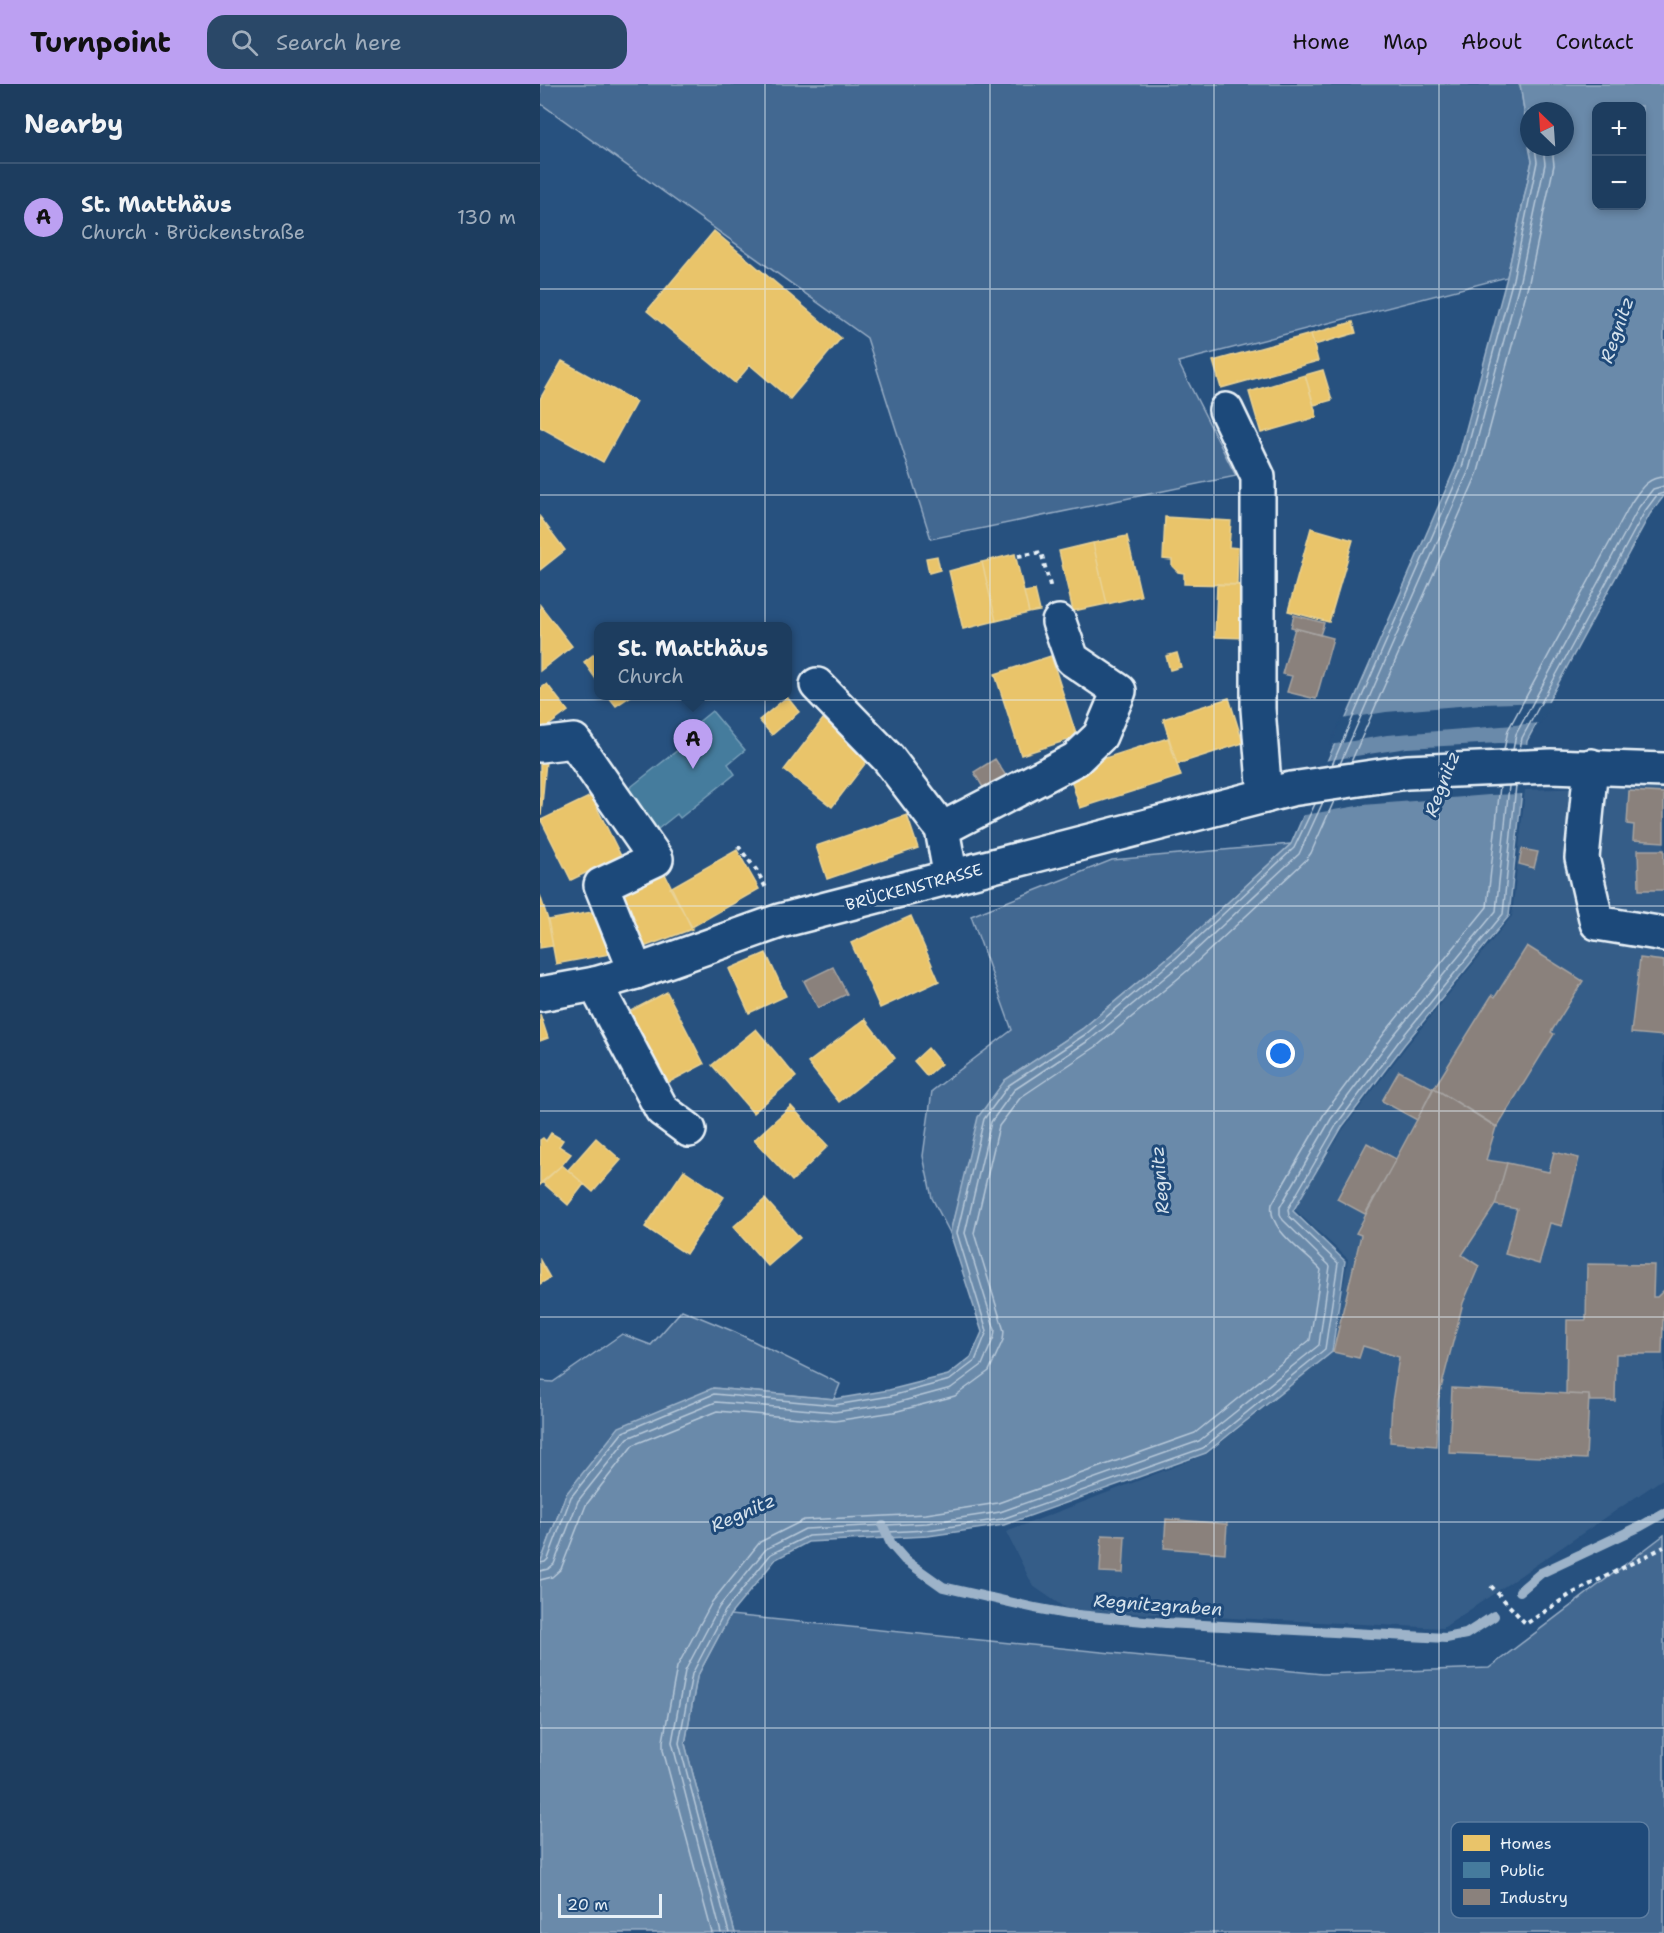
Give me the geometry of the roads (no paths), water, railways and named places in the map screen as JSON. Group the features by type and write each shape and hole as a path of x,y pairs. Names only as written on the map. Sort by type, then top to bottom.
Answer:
{"main road":[{"path":"1226,410 1258,477 1258,709 1278,793"},
{"path":"942,829 1076,759 1100,736 1119,691 1072,659 1059,622"},
{"path":"817,685 888,758 942,829 951,878"},
{"path":"540,745 574,741 656,859 601,885 636,972"},
{"path":"1664,770 1591,766 1582,858 1597,923 1664,934"},
{"name":"BRÜCKENSTRASSE","path":"540,993 595,984 636,972 780,921 1278,793 1407,772 1591,766"},
{"path":"595,984 662,1110 689,1130"}],"water":[{"name":"Regnitz","path":"1520,84 1664,84 1664,496 1650,514 1527,741 1509,916 1404,1045 1342,1127 1293,1211 1345,1261 1332,1352 1206,1453 1004,1525 928,1536 808,1542 776,1559 730,1615 697,1677 685,1744 735,1933 540,1933 540,1564 566,1494 619,1427 713,1388 835,1399 889,1390 948,1375 971,1357 982,1332 950,1233 978,1117 1005,1080 1082,1029 1172,954 1291,844 1456,466 1507,277 1532,161 1531,156 1574,156 1574,102 1523,102"}],"waterway":[{"name":"Regnitzgraben","path":"1520,1591 1541,1573 1664,1513"},
{"name":"Regnitzgraben","path":"883,1526 891,1544 905,1560 943,1587 1067,1614 1166,1623 1446,1638 1466,1634 1494,1616"}],"place":[{"name":"St. Matthäus","path":"693,769"}]}
